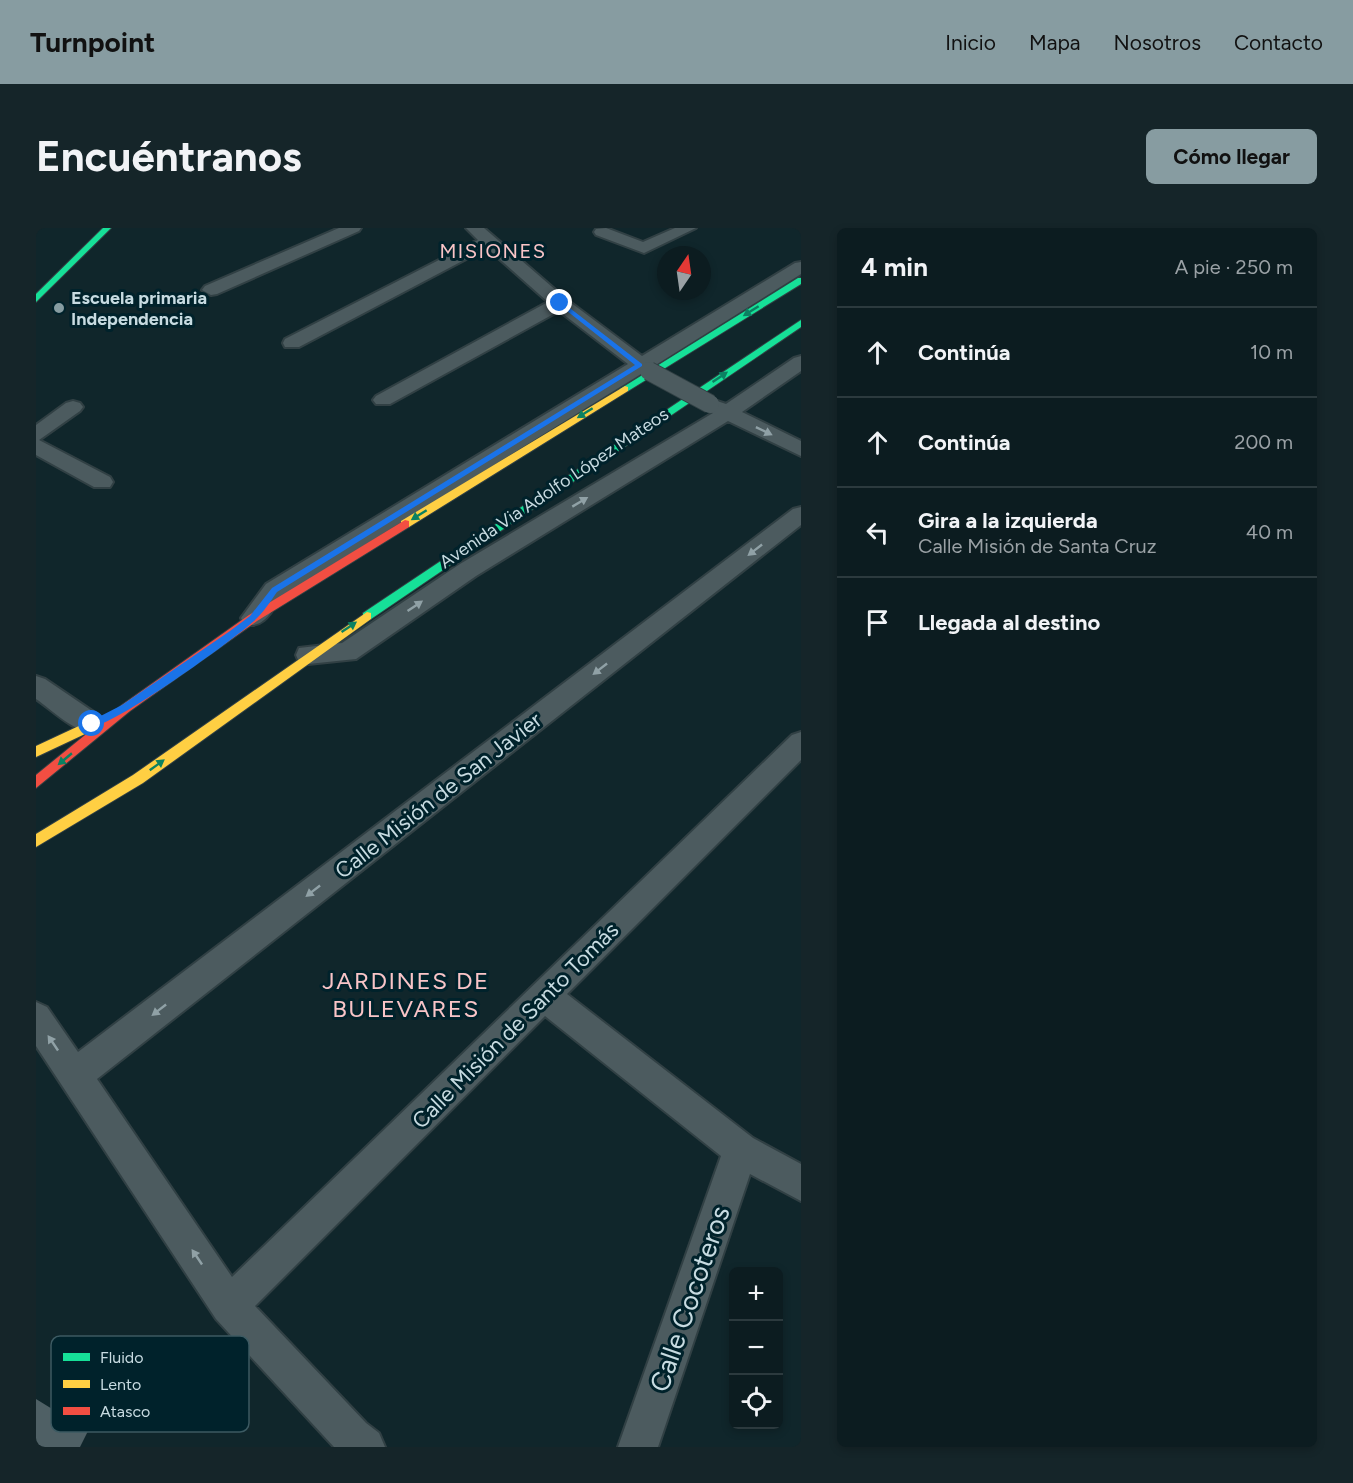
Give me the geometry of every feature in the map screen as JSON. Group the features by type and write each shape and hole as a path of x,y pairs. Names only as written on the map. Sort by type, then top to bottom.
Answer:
{"main road":[{"path":"36,298 107,228"},
{"name":"Avenida Via Adolfo López Mateos","path":"36,783 126,708 252,618 801,280"},
{"name":"Avenida Via Adolfo López Mateos","path":"36,841 138,779 308,655 801,323"},
{"path":"36,752 126,708"},
{"path":"61,843 138,779"}],"street":[{"path":"211,290 353,228"},
{"path":"474,228 560,303 644,368 801,449"},
{"path":"602,232 644,248 688,228"},
{"path":"292,343 489,241"},
{"name":"Avenida Via Adolfo López Mateos","path":"252,618 274,590 644,368 801,267"},
{"path":"383,400 560,303"},
{"name":"Avenida Via Adolfo López Mateos","path":"308,655 347,652 468,570 718,408 801,362"},
{"path":"36,435 73,407"},
{"path":"36,446 102,482"},
{"name":"Calle Misión de San Javier","path":"75,1075 801,514"},
{"path":"36,686 92,724"},
{"name":"Calle Misión de Santo Tomás","path":"229,1306 801,743"},
{"path":"546,996 741,1150 801,1184"},
{"path":"36,1018 229,1306 352,1437 365,1447"},
{"name":"Calle Cocoteros","path":"638,1447 741,1150"}],"building":[{"path":"36,1399 51,1408 51,1432 88,1432 80,1447 36,1447"}],"traffic: fast":[{"path":"36,299 107,228"},
{"path":"625,389 801,280"},
{"path":"367,616 801,323"}],"traffic: slow":[{"path":"405,524 625,389"},
{"path":"36,841 138,779 367,616"},
{"path":"36,752 81,730"}],"traffic: jam":[{"path":"36,783 126,708 253,618 405,524"}],"place":[{"name":"Escuela primaria Independencia","path":"59,308"}],"district":[{"name":"MISIONES","path":"493,251"},
{"name":"JARDINES DE BULEVARES","path":"406,995"}],"route":[{"path":"92,724 126,708 233,633 252,618 274,590 640,365 560,303"}]}
